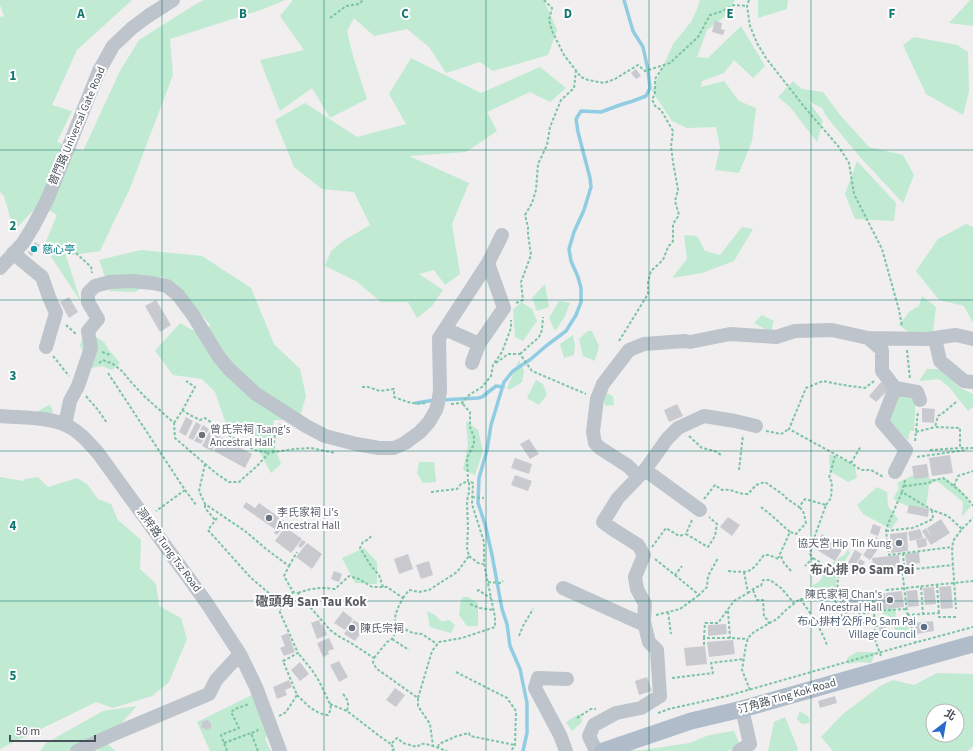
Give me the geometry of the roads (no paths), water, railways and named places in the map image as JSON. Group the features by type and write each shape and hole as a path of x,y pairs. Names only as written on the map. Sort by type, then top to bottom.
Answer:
{"main road":[{"name":"汀角路 Ting Kok Road","path":"603,751 691,721 742,709 973,644"}],"street":[{"name":"普門路 Universal Gate Road","path":"0,268 23,243 48,198 99,71 113,46 132,28 173,0"},
{"path":"64,425 70,401 78,386 91,348 88,331 98,319 88,302 88,293 95,286 110,282 131,281 167,286 178,295 193,314 218,356 229,369 256,394 306,426 334,439 379,448 394,448 405,443 420,432 429,422 436,410 440,391 439,338 488,263 502,235"},
{"path":"14,253 42,277 56,313 46,347"},
{"path":"472,363 479,344 504,308 488,263"},
{"path":"445,329 479,344"},
{"path":"699,509 642,473 628,466 600,448 595,443 594,432 597,399 603,384 629,350 644,344 690,342 730,334 776,337 795,331 832,330 868,338 927,339 956,335 973,339"},
{"path":"868,338 882,350 882,371 895,388 917,392 920,400"},
{"path":"935,338 940,361 964,381 973,382"},
{"path":"895,388 882,422 906,450 895,476"},
{"name":"洞梓路 Tung Tsz Road","path":"0,416 55,421 72,428 83,436 98,452 206,602 240,654 256,687 280,751"},
{"path":"596,751 589,736 594,725 616,713 641,708 660,696 657,650 649,642 644,621 645,604 637,589 635,577 644,555 638,545 603,522 618,498 642,473 667,440 679,428 704,416 735,421 754,427"},
{"path":"563,588 644,621"},
{"path":"77,751 208,694 216,680 240,654"},
{"path":"566,751 560,735 535,688 538,678 567,679"},
{"path":"739,751 750,744 742,709"}],"waterway":[{"path":"523,751 527,733 527,703 520,669 510,646 507,624 502,609 492,555 485,524 478,503 479,478 487,450 491,425 504,382 513,371 531,359 566,331 576,315 581,302 581,288 571,261 569,249 591,187 576,119 581,111 601,112 646,96 650,88 643,47 633,31 624,0"},
{"path":"441,400 478,398 482,397 496,386 503,387"},
{"path":"416,403 435,400"}],"place":[{"name":"慈心亭","path":"34,249"},
{"name":"曾氏宗祠 Tsang's Ancestral Hall","path":"202,435"},
{"name":"李氏家祠 Li's Ancestral Hall","path":"269,518"},
{"name":"協天宮 Hip Tin Kung","path":"899,543"},
{"name":"陳氏家祠 Chan's Ancestral Hall","path":"890,600"},
{"name":"布心排村公所 Po Sam Pai Village Council","path":"924,627"},
{"name":"陳氏宗祠","path":"352,628"}],"district":[{"name":"布心排 Po Sam Pai","path":"862,570"},
{"name":"䃟頭角 San Tau Kok","path":"311,602"}]}
